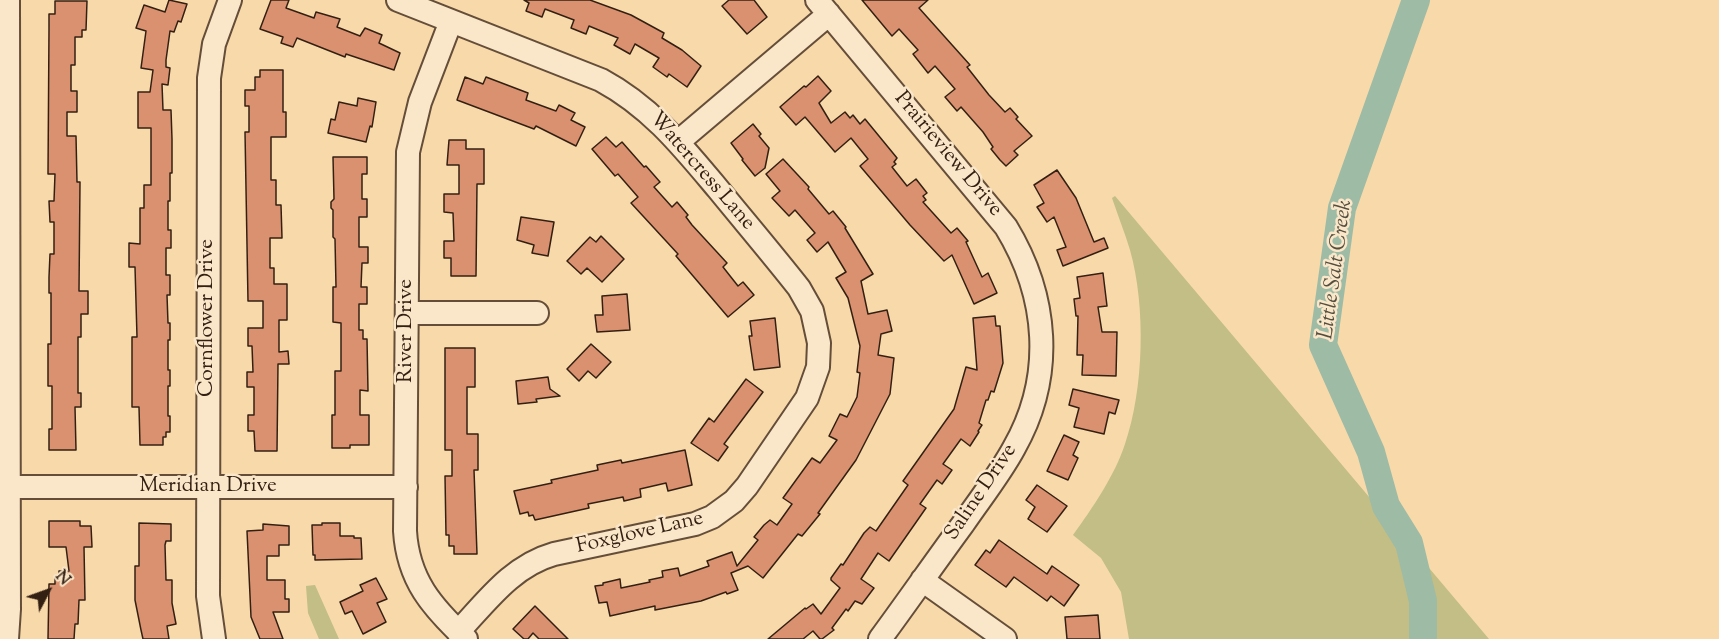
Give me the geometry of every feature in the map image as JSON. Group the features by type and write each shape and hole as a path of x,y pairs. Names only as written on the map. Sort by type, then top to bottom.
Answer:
{"street":[{"path":"7,639 9,487 5,384 8,0"},
{"name":"Cornflower Drive","path":"214,639 208,596 207,487 209,78 214,44 230,0"},
{"name":"Watercress Lane","path":"398,0 602,80 648,111 678,142 800,288 812,311 819,343"},
{"path":"678,142 823,7"},
{"name":"Prairieview Drive","path":"823,7 1006,227 1031,277 1041,330"},
{"name":"River Drive","path":"451,21 410,135 407,172 406,539 412,568 420,587 433,606 462,635"},
{"path":"407,314 537,313"},
{"name":"Saline Drive","path":"880,639 1018,441 1031,412 1036,393 1042,350 1041,330"},
{"name":"Foxglove Lane","path":"462,635 508,579 531,562 554,554 695,524 712,518 727,508 747,486 807,398 818,367 819,343"},
{"name":"Meridian Drive","path":"9,487 406,488"},
{"path":"922,580 1005,639"}],"shaded area":[{"path":"1115,196 1489,639 1129,639 1121,592 1101,558 1073,535 1115,468 1125,444 1136,398 1141,347 1139,296 1130,250 1112,198"},
{"path":"315,585 339,639 319,639 308,613 306,586"}],"building":[{"path":"169,0 187,4 181,22 178,21 174,32 170,31 166,60 166,67 170,68 168,85 162,84 163,110 171,110 172,139 172,173 170,173 170,201 168,201 168,230 171,230 171,248 166,248 166,275 170,275 170,295 167,295 168,323 170,323 168,416 170,416 170,432 166,432 166,437 163,437 163,445 140,445 139,407 132,407 132,337 137,337 135,267 129,267 129,243 140,244 140,208 144,208 144,185 151,185 151,128 138,128 138,92 150,92 153,70 141,68 146,31 136,28 144,5 165,12"},
{"path":"271,0 289,0 286,8 314,18 316,12 340,19 337,27 360,36 365,28 382,35 379,43 400,53 394,70 346,54 345,57 297,38 293,47 281,43 283,37 260,29"},
{"path":"524,0 590,0 631,15 664,33 662,38 682,50 701,66 687,87 669,74 667,77 653,67 659,58 635,44 630,54 614,45 618,38 589,26 586,34 571,28 574,20 545,9 542,17 526,11 529,3"},
{"path":"729,0 754,0 767,17 747,34 722,6"},
{"path":"862,0 928,0 919,8 970,65 967,67 989,95 1005,112 1010,108 1018,117 1016,119 1032,136 1014,151 1018,155 1006,166 991,149 993,147 983,132 961,107 957,111 945,97 955,89 935,66 928,73 913,54 918,50 899,29 892,36"},
{"path":"55,1 87,1 86,30 82,30 82,37 75,37 75,65 71,65 71,91 77,91 77,112 67,112 67,136 76,136 77,182 80,182 79,291 88,291 88,314 81,314 81,337 78,337 78,393 81,393 81,407 75,407 76,450 49,450 49,429 52,429 52,386 48,386 48,344 51,344 49,277 50,254 54,254 54,222 50,222 49,201 54,201 55,174 48,174 49,14 55,14"},
{"path":"260,70 283,70 283,112 286,112 286,137 271,137 271,180 276,180 276,205 281,205 282,238 270,238 270,268 274,268 274,284 287,284 287,320 279,320 279,352 288,351 289,364 278,364 277,451 255,451 254,431 248,431 248,415 254,415 254,387 247,387 247,372 253,372 252,346 248,346 248,328 263,328 263,301 248,301 245,132 249,132 249,106 245,106 245,90 255,90 255,77 260,77"},
{"path":"818,76 831,91 819,103 831,123 845,112 850,118 853,115 860,124 865,119 897,158 894,162 896,164 892,167 907,186 916,179 927,193 923,196 926,200 923,202 951,233 957,228 968,241 966,242 982,277 988,273 997,293 974,304 952,255 944,261 910,225 860,166 868,159 851,138 835,152 805,117 796,125 780,107"},
{"path":"465,77 483,84 486,77 528,93 526,100 556,111 559,105 575,113 571,120 585,127 576,146 536,126 534,129 457,100"},
{"path":"358,98 376,102 372,127 370,126 366,142 328,133 331,119 335,120 339,102 357,106"},
{"path":"753,124 769,148 765,168 755,176 731,143"},
{"path":"606,137 616,147 622,142 644,167 646,166 660,182 654,187 672,207 677,202 688,215 686,217 692,225 727,263 723,267 738,286 743,282 754,295 728,317 676,256 678,254 631,203 638,197 618,174 615,176 592,149"},
{"path":"449,140 466,140 466,149 484,149 484,184 477,184 476,276 451,276 451,258 444,258 444,241 454,241 453,213 444,212 444,194 459,194 459,165 447,165"},
{"path":"333,157 367,157 367,174 362,174 362,199 367,199 367,217 359,217 359,247 368,247 368,263 362,263 361,287 367,287 367,304 359,304 359,330 363,330 363,339 367,339 368,391 360,390 360,415 369,415 369,445 350,445 350,448 332,448 335,371 341,371 341,323 333,322 333,287 336,287 335,239 331,208 331,202 334,199"},
{"path":"783,159 809,187 808,189 829,214 833,211 846,227 873,274 861,281 868,314 887,310 892,331 881,334 878,355 894,358 890,394 856,460 818,513 820,514 802,536 798,534 763,578 748,566 731,573 738,590 727,594 726,592 701,601 655,610 655,606 610,616 607,602 599,603 595,586 620,579 621,588 650,582 649,580 663,577 662,571 678,568 680,576 709,566 707,561 732,552 737,566 758,540 754,537 764,525 770,520 777,525 792,504 783,498 812,458 820,463 837,440 829,436 840,414 847,417 857,397 860,346 848,298 836,278 846,272 828,242 817,252 807,240 815,233 795,210 789,216 772,198 780,191 766,174"},
{"path":"1057,170 1076,198 1094,242 1104,238 1108,248 1063,266 1057,250 1066,247 1054,217 1047,222 1037,207 1044,203 1034,185"},
{"path":"521,217 554,222 548,256 532,253 534,245 517,240"},
{"path":"601,236 624,259 602,282 587,268 581,274 567,261 590,237 596,242"},
{"path":"1103,273 1107,306 1098,307 1102,332 1117,332 1116,376 1082,375 1083,355 1077,355 1078,316 1076,316 1074,299 1080,298 1077,277"},
{"path":"627,294 630,330 597,332 595,315 603,315 602,296"},
{"path":"995,316 996,326 1000,326 1003,363 994,392 991,391 986,400 979,423 982,425 979,432 970,446 961,439 943,464 952,470 942,484 937,480 920,504 926,508 889,561 878,553 861,579 874,588 862,604 855,601 848,611 846,609 832,628 834,630 822,639 813,631 803,639 768,639 813,604 821,614 840,588 831,578 841,564 843,565 864,533 870,527 876,531 908,485 903,481 954,409 966,367 977,370 973,318"},
{"path":"775,318 780,367 754,370 749,336 752,336 750,321"},
{"path":"591,344 611,362 596,378 588,371 579,381 567,369"},
{"path":"445,348 475,348 475,387 467,387 467,434 478,434 478,470 474,470 477,554 454,554 454,546 449,546 449,535 446,535 445,476 452,476 452,450 445,450"},
{"path":"548,377 550,389 560,396 518,404 516,381"},
{"path":"746,379 763,392 724,444 728,447 718,461 691,443 709,418 714,422"},
{"path":"1073,389 1119,400 1115,414 1109,412 1104,434 1074,427 1079,408 1069,405"},
{"path":"1064,435 1079,442 1073,455 1078,458 1068,480 1047,471"},
{"path":"685,450 692,485 668,491 666,483 640,489 641,497 624,501 623,497 588,504 589,508 535,520 533,515 529,516 528,512 520,514 514,491 598,470 597,465 621,460 622,463"},
{"path":"1037,485 1067,506 1047,532 1028,519 1035,507 1026,500"},
{"path":"49,521 80,521 80,526 91,526 92,547 84,547 85,600 79,600 78,624 75,624 74,639 48,639 49,584 55,584 55,578 59,578 59,571 69,571 66,547 49,547"},
{"path":"139,523 171,524 171,541 166,541 165,545 166,580 172,580 172,603 176,624 167,626 169,639 143,639 135,600 135,566 139,566"},
{"path":"322,523 340,523 340,536 361,538 362,559 315,560 312,525 322,525"},
{"path":"263,524 289,526 289,545 279,545 279,556 267,556 267,580 285,580 285,599 289,599 289,612 273,612 283,639 260,639 251,617 247,531 263,530"},
{"path":"999,540 1047,574 1052,566 1079,585 1064,606 1051,596 1047,601 1014,577 1006,587 975,565 986,550 990,553"},
{"path":"376,578 387,599 377,603 386,622 363,634 352,611 345,614 340,602 363,591 360,585"},
{"path":"535,606 568,639 539,639 533,633 528,639 524,639 513,629"},
{"path":"1098,615 1100,639 1067,639 1065,617"}],"waterway":[{"name":"Little Salt Creek","path":"1416,0 1342,208 1323,345 1371,452 1386,506 1409,543 1423,601 1423,639"}]}
